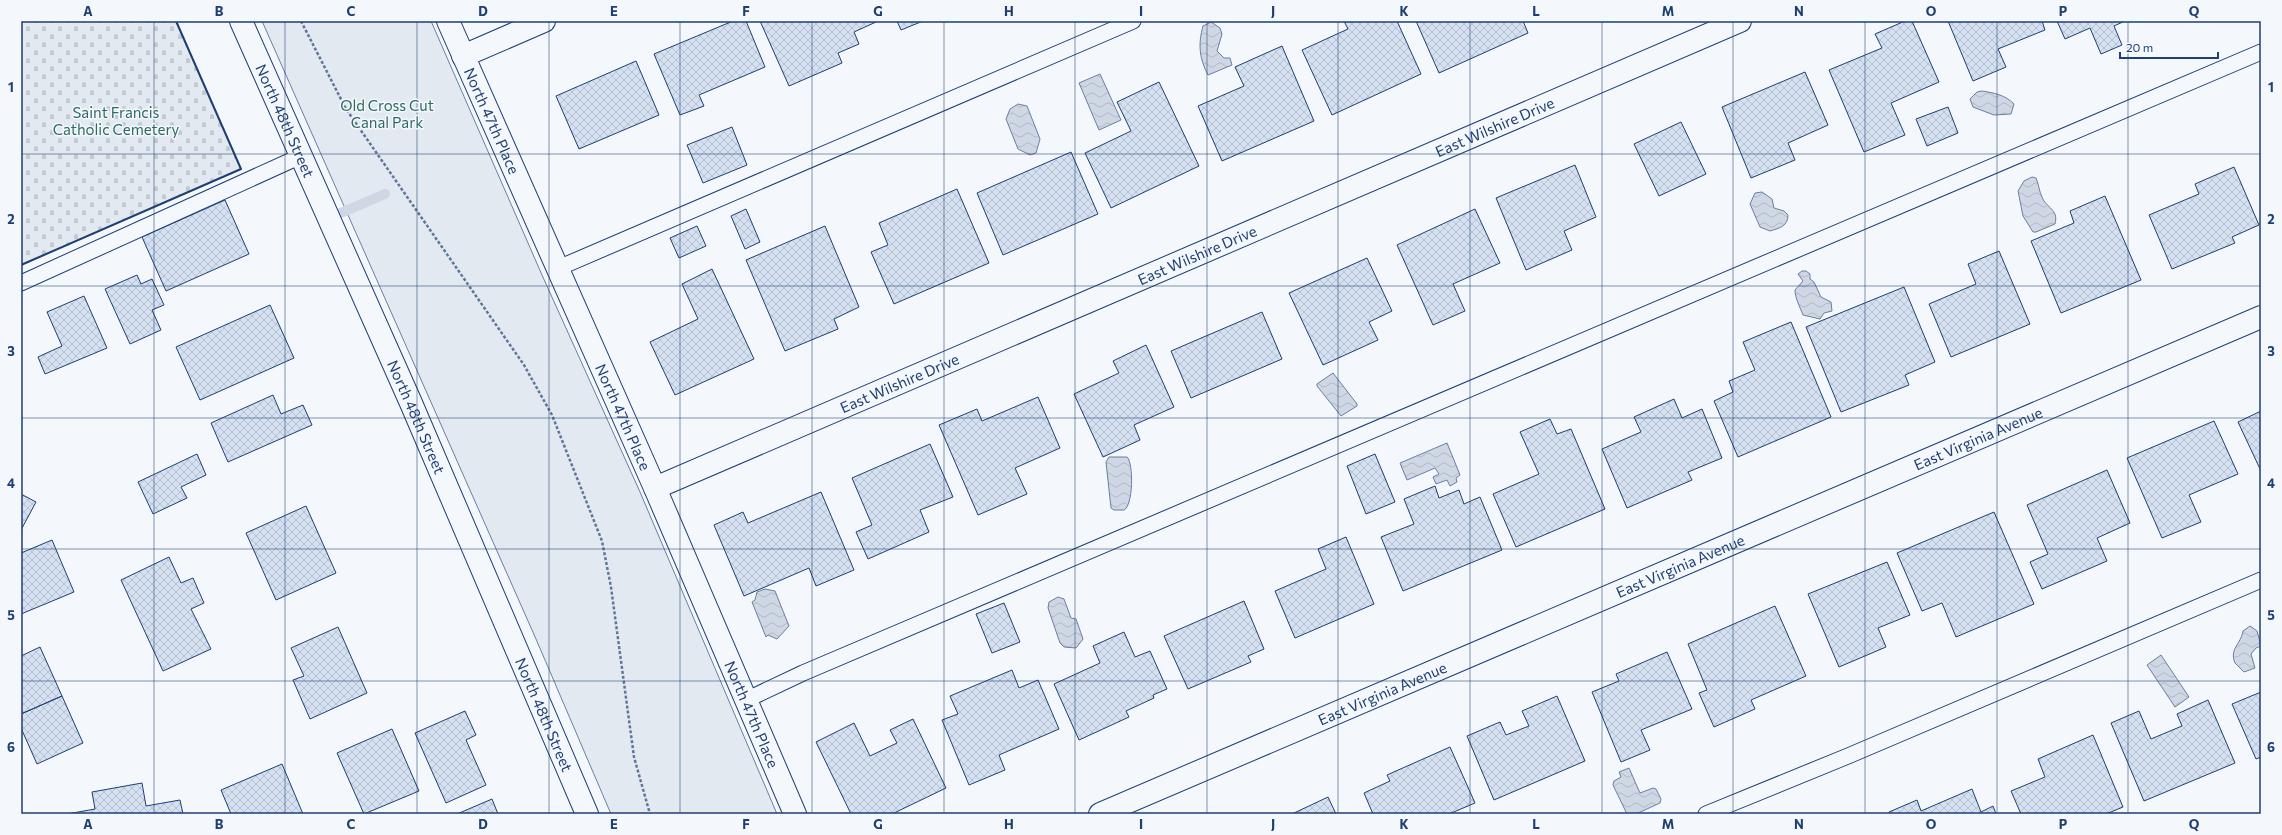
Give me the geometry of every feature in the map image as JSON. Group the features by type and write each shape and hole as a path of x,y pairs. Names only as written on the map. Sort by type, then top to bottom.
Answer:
{"street":[{"name":"North 48th Street","path":"241,21 418,418 587,814"},
{"name":"North 47th Place","path":"448,21 556,270 654,488 795,814"},
{"path":"463,56 544,21"},
{"name":"East Wilshire Drive","path":"654,488 1740,21"},
{"name":"East Virginia Avenue","path":"1100,814 2261,317"}],"lane":[{"path":"556,270 1134,21"},
{"path":"746,700 818,667 2261,52"},
{"path":"21,283 301,156"},
{"path":"1706,814 1848,756 2261,580"}],"path":[{"path":"301,21 346,109 524,366 552,415 602,540 634,757 650,814"}],"green space":[{"name":"Saint Francis Catholic Cemetery","path":"21,21 176,21 241,169 21,265"},
{"name":"Old Cross Cut Canal Park","path":"262,21 431,21 542,275 640,492 777,814 611,814 536,639"}],"water":[{"path":"1211,22 1220,28 1222,34 1217,51 1224,58 1230,58 1232,65 1208,75 1201,57 1200,39 1203,26"},
{"path":"1100,74 1121,120 1099,130 1079,83"},
{"path":"1982,91 2000,95 2011,101 2014,104 2011,114 1994,115 1973,107 1970,99 1977,92"},
{"path":"1018,104 1027,106 1040,139 1036,153 1030,155 1018,149 1006,119 1010,109"},
{"path":"2032,177 2036,178 2042,197 2046,204 2054,212 2056,219 2055,224 2036,232 2033,232 2023,216 2018,191 2024,181"},
{"path":"1762,192 1772,199 1774,208 1784,211 1788,215 1787,222 1780,228 1770,231 1760,227 1750,204 1755,193"},
{"path":"1802,271 1806,271 1810,274 1810,279 1814,282 1821,297 1831,302 1832,311 1824,313 1820,319 1803,315 1798,302 1795,290 1803,281 1798,274"},
{"path":"1333,373 1357,404 1357,406 1341,416 1317,386 1317,384"},
{"path":"1447,443 1460,475 1456,478 1457,482 1450,486 1447,480 1436,484 1433,477 1439,474 1435,468 1407,480 1400,463"},
{"path":"1109,457 1127,457 1131,468 1131,493 1127,507 1124,510 1114,510 1111,508 1106,462"},
{"path":"765,589 775,591 789,626 777,639 768,635 766,637 752,602 755,600 757,592"},
{"path":"1058,597 1064,599 1071,618 1076,619 1083,639 1076,648 1064,647 1060,643 1048,608 1049,602"},
{"path":"2250,626 2257,631 2261,646 2256,648 2251,654 2255,668 2244,672 2235,663 2233,654 2243,631"},
{"path":"2161,655 2189,697 2175,707 2147,665"},
{"path":"1629,768 1640,793 1653,788 1656,789 1661,799 1660,803 1636,814 1627,814 1613,785 1614,781 1621,777 1619,772"}],"building":[{"path":"733,21 746,21 765,67 699,95 704,106 680,115 654,54"},
{"path":"760,21 876,22 854,32 859,44 838,53 842,63 789,86"},
{"path":"897,21 923,21 901,30"},
{"path":"1344,21 1397,21 1421,74 1332,115 1302,50 1348,29"},
{"path":"1416,21 1523,21 1528,33 1439,73"},
{"path":"1905,21 1912,21 1939,82 1891,103 1905,135 1864,152 1829,70 1882,48 1875,34"},
{"path":"1948,21 2042,21 2045,30 1998,49 2006,67 1973,81"},
{"path":"2057,21 2125,21 2114,26 2122,45 2101,54 2090,28 2065,39"},
{"path":"1282,46 1314,121 1222,161 1198,106 1244,86 1235,67"},
{"path":"636,61 659,115 579,149 556,96"},
{"path":"1805,72 1828,125 1788,143 1795,160 1751,178 1722,107"},
{"path":"1159,82 1199,166 1111,208 1085,153 1131,131 1117,102"},
{"path":"1948,107 1958,133 1927,146 1916,119"},
{"path":"1681,122 1706,174 1659,196 1634,144"},
{"path":"732,127 747,165 703,183 687,145"},
{"path":"1071,152 1098,214 1003,255 977,193"},
{"path":"1575,165 1596,217 1564,231 1572,250 1526,270 1496,198"},
{"path":"2234,167 2259,225 2232,237 2235,243 2172,269 2149,215 2199,194 2195,184"},
{"path":"957,189 989,263 894,304 871,252 888,245 879,223"},
{"path":"2105,196 2141,280 2061,313 2031,241 2074,223 2070,211"},
{"path":"225,200 249,254 166,291 142,237"},
{"path":"746,209 760,242 745,249 731,216"},
{"path":"1475,209 1500,263 1453,284 1465,311 1433,325 1397,245"},
{"path":"697,226 706,246 679,258 670,238"},
{"path":"825,226 859,307 834,319 838,329 785,351 746,260"},
{"path":"1999,251 2030,324 1951,357 1929,304 1976,284 1968,264"},
{"path":"1367,258 1392,311 1369,322 1378,340 1323,365 1289,293"},
{"path":"712,269 754,359 675,395 650,342 698,319 682,284"},
{"path":"137,275 141,284 152,279 164,305 152,310 161,330 130,344 105,289"},
{"path":"1904,287 1935,362 1905,375 1909,385 1841,412 1806,327"},
{"path":"84,296 107,348 45,374 38,357 62,346 47,312"},
{"path":"270,305 294,358 200,400 176,347"},
{"path":"1262,312 1282,359 1191,398 1171,351"},
{"path":"1791,322 1831,417 1738,457 1714,401 1733,392 1729,381 1755,370 1743,342"},
{"path":"1146,345 1174,407 1134,425 1140,440 1103,457 1074,394 1119,373 1113,361"},
{"path":"273,395 281,414 303,405 312,425 228,462 211,423"},
{"path":"1038,397 1060,448 1015,468 1027,494 978,515 939,425 977,409 982,421"},
{"path":"1674,399 1682,418 1702,409 1722,458 1688,472 1692,480 1627,508 1602,449 1641,432 1634,417"},
{"path":"2261,411 2261,471 2238,422"},
{"path":"1550,419 1557,434 1571,429 1605,509 1516,547 1493,494 1539,474 1520,432"},
{"path":"2214,421 2238,474 2189,495 2201,522 2162,538 2127,458"},
{"path":"930,444 953,497 920,510 929,532 868,559 856,532 872,525 852,478"},
{"path":"197,454 206,475 181,487 187,498 153,514 138,482"},
{"path":"1375,454 1395,502 1366,514 1347,466"},
{"path":"2107,470 2130,523 2097,538 2107,561 2042,589 2030,562 2048,554 2027,505"},
{"path":"1435,486 1439,498 1459,490 1464,504 1480,497 1502,550 1403,591 1381,537 1414,524 1404,499"},
{"path":"821,492 854,570 816,586 809,568 744,596 714,525 743,512 748,523"},
{"path":"21,494 36,502 21,530"},
{"path":"306,506 336,573 276,600 246,533"},
{"path":"1994,512 2034,604 1956,637 1942,603 1922,611 1897,553"},
{"path":"1346,537 1374,604 1295,638 1275,591 1326,569 1318,549"},
{"path":"52,540 74,592 21,614 21,553"},
{"path":"169,557 181,583 193,578 204,603 191,609 211,649 163,671 121,580"},
{"path":"1887,562 1910,615 1878,628 1886,647 1839,667 1808,594"},
{"path":"1244,601 1264,649 1248,656 1251,662 1188,689 1164,636"},
{"path":"1004,603 1020,642 992,653 976,614"},
{"path":"1775,606 1806,676 1751,700 1755,709 1714,727 1699,693 1707,690 1688,644"},
{"path":"338,627 367,693 310,719 293,680 304,676 291,648"},
{"path":"1124,632 1135,657 1150,651 1167,689 1153,695 1154,698 1126,711 1129,717 1079,740 1054,684 1100,663 1093,646"},
{"path":"40,647 62,696 21,714 21,656"},
{"path":"1667,652 1692,709 1641,730 1650,750 1621,762 1592,692 1619,681 1616,674"},
{"path":"1012,670 1019,688 1038,680 1059,729 999,755 1005,770 969,785 942,720 958,714 950,696"},
{"path":"2261,692 2261,757 2256,759 2232,704"},
{"path":"62,696 83,743 37,764 21,728 21,714"},
{"path":"1557,696 1585,761 1494,800 1467,736 1500,722 1506,735 1529,726 1522,711"},
{"path":"2208,700 2235,763 2144,801 2111,723 2139,711 2151,739 2182,726 2177,714"},
{"path":"465,711 476,735 466,740 486,785 446,803 415,733"},
{"path":"913,719 946,788 892,814 851,814 816,742 854,723 870,756 897,743 890,730"},
{"path":"392,729 419,791 364,814 337,753"},
{"path":"2093,735 2123,807 2106,814 2021,814 2011,791 2045,777 2038,759"},
{"path":"1450,747 1475,803 1449,814 1373,814 1364,793 1390,781 1387,775"},
{"path":"282,764 303,814 231,814 221,790"},
{"path":"142,783 146,806 180,800 183,814 67,814 95,809 92,792"},
{"path":"1972,789 1981,812 1993,806 1996,814 1890,814 1889,812 1917,800 1921,811"},
{"path":"1328,797 1336,814 1292,814"},
{"path":"492,799 498,814 457,814"}],"waterway":[{"path":"329,218 385,194"}],"wall":[{"path":"21,265 241,169 176,21"}]}
